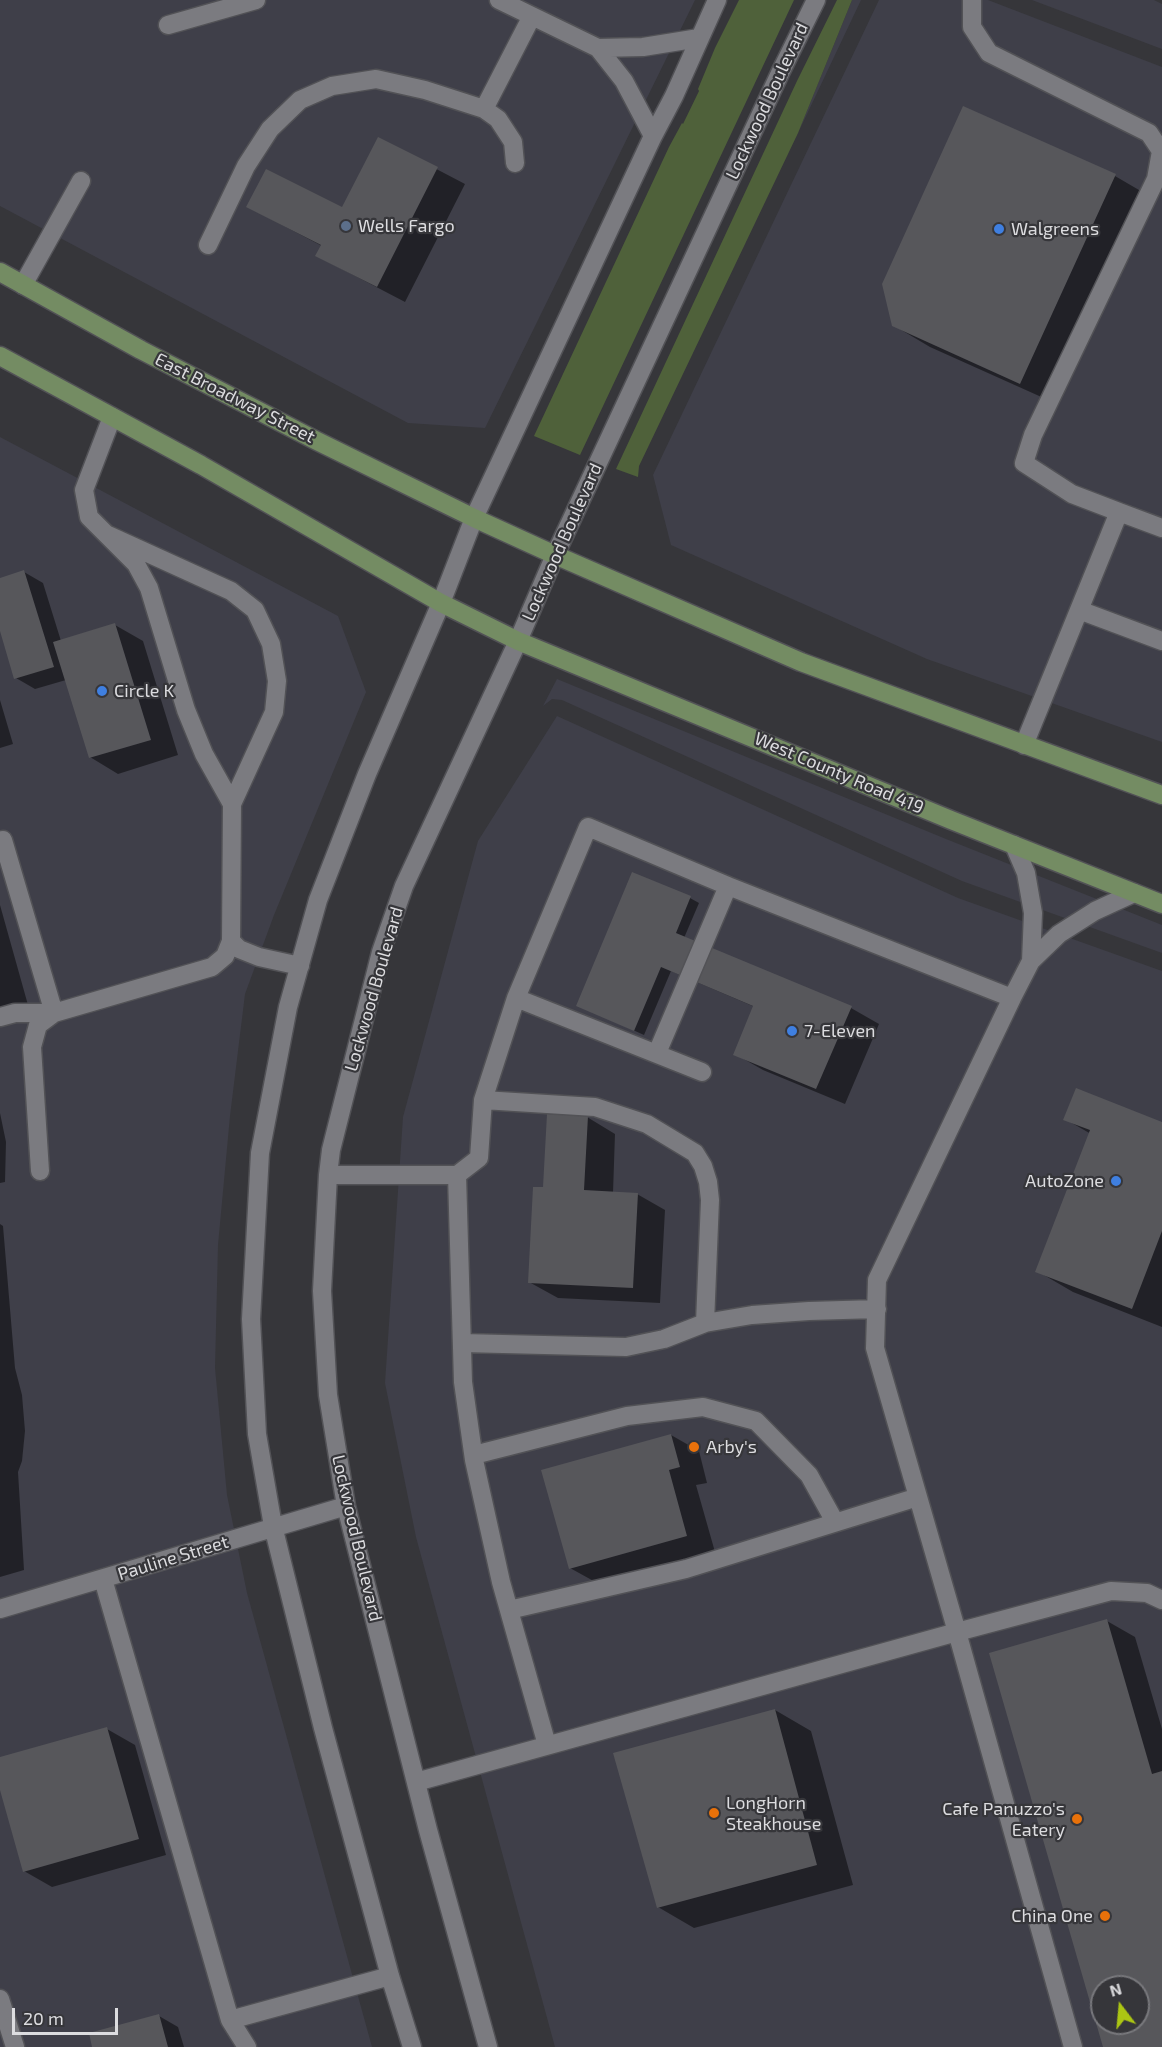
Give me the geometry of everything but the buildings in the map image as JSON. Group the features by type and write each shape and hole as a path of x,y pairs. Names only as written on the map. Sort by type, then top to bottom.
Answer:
{"main road":[{"name":"East Broadway Street","path":"0,272 141,350 317,441 555,555"},
{"path":"0,356 201,465 441,603"},
{"path":"555,555 801,662 1162,795"},
{"name":"West County Road 419","path":"441,603 518,641 1162,904"}],"street":[{"path":"168,25 255,0"},
{"path":"500,0 598,48 624,81 653,136"},
{"path":"412,2047 390,1976 326,1739 273,1527 257,1434 251,1319 260,1152 288,1007 318,900 474,518 653,136 674,96 717,0"},
{"name":"Lockwood Boulevard","path":"488,2047 416,1782 346,1506 328,1395 322,1291 331,1150 384,941 404,886 518,641 555,555 781,70 816,0"},
{"path":"972,0 972,27 989,53 1149,133 1161,151 1156,179 1033,435 1024,463 1071,494 1162,528"},
{"path":"484,109 532,16"},
{"path":"598,48 643,47 699,38"},
{"path":"208,245 246,166 270,129 300,100 332,86 376,79 425,90 484,109 498,119 513,142 515,163"},
{"path":"23,285 81,181"},
{"path":"0,1017 15,1013 54,1013 212,967 225,956 231,941 232,804 274,712 277,681 271,644 255,610 231,591 141,558 108,535 90,517 84,490 112,417"},
{"path":"1024,745 1119,512"},
{"path":"141,558 148,588 186,710 204,754 232,804"},
{"path":"1080,610 1162,641"},
{"path":"328,1175 457,1175 479,1158 483,1100 516,998 588,827 728,886 1012,998"},
{"path":"3,840 54,1013"},
{"path":"1014,845 1026,873 1033,913 1030,961"},
{"path":"657,1053 728,886"},
{"path":"1073,2047 875,1348 878,1280 1030,961 1059,934 1083,918 1134,893"},
{"path":"231,941 239,949 259,957 300,966"},
{"path":"516,998 702,1072"},
{"path":"40,1171 32,1047 38,1025 54,1013"},
{"path":"483,1100 595,1107 647,1124 695,1153 706,1174 710,1200 705,1323"},
{"path":"457,1175 464,1382 474,1455 498,1571 547,1745"},
{"path":"462,1343 626,1347 664,1339 705,1323 752,1315 877,1309"},
{"path":"474,1455 627,1416 703,1407 756,1421 808,1475 836,1522"},
{"path":"509,1611 686,1569 918,1497"},
{"name":"Pauline Street","path":"0,1609 346,1506"},
{"path":"103,1580 230,2020 244,2046"},
{"path":"416,1782 957,1632 1111,1592 1147,1593 1162,1600"},
{"path":"230,2020 390,1976"},
{"path":"0,1999 15,2047"}],"shaded area":[{"path":"0,0 695,0 485,428 408,423 0,206"},
{"path":"852,0 861,0 798,133"},
{"path":"879,0 988,0 1162,67 1162,742 927,659 671,545 653,475"},
{"path":"1032,0 1154,0 1162,4 1162,49"},
{"path":"0,437 338,616 366,692 274,915 245,994 230,1116 218,1245 215,1368 227,1495 247,1593 372,2047 0,2047"},
{"path":"557,679 1162,925 1162,953 962,881 562,700 552,699 543,706"},
{"path":"557,716 958,898 1162,971 1162,2047 555,2047 416,1537 385,1383 403,1117 478,841"}],"green space":[{"path":"739,0 794,0 580,455 534,436 669,147 699,91 715,48"},
{"path":"837,0 852,0 798,133 639,466 638,477 616,469 797,81"}],"place":[{"name":"Wells Fargo","path":"346,226"},
{"name":"Walgreens","path":"999,229"},
{"name":"Circle K","path":"102,691"},
{"name":"7-Eleven","path":"792,1031"},
{"name":"AutoZone","path":"1116,1181"},
{"name":"Arby's","path":"694,1447"},
{"name":"LongHorn Steakhouse","path":"714,1813"},
{"name":"Cafe Panuzzo's Eatery","path":"1077,1819"},
{"name":"China One","path":"1105,1916"}]}
